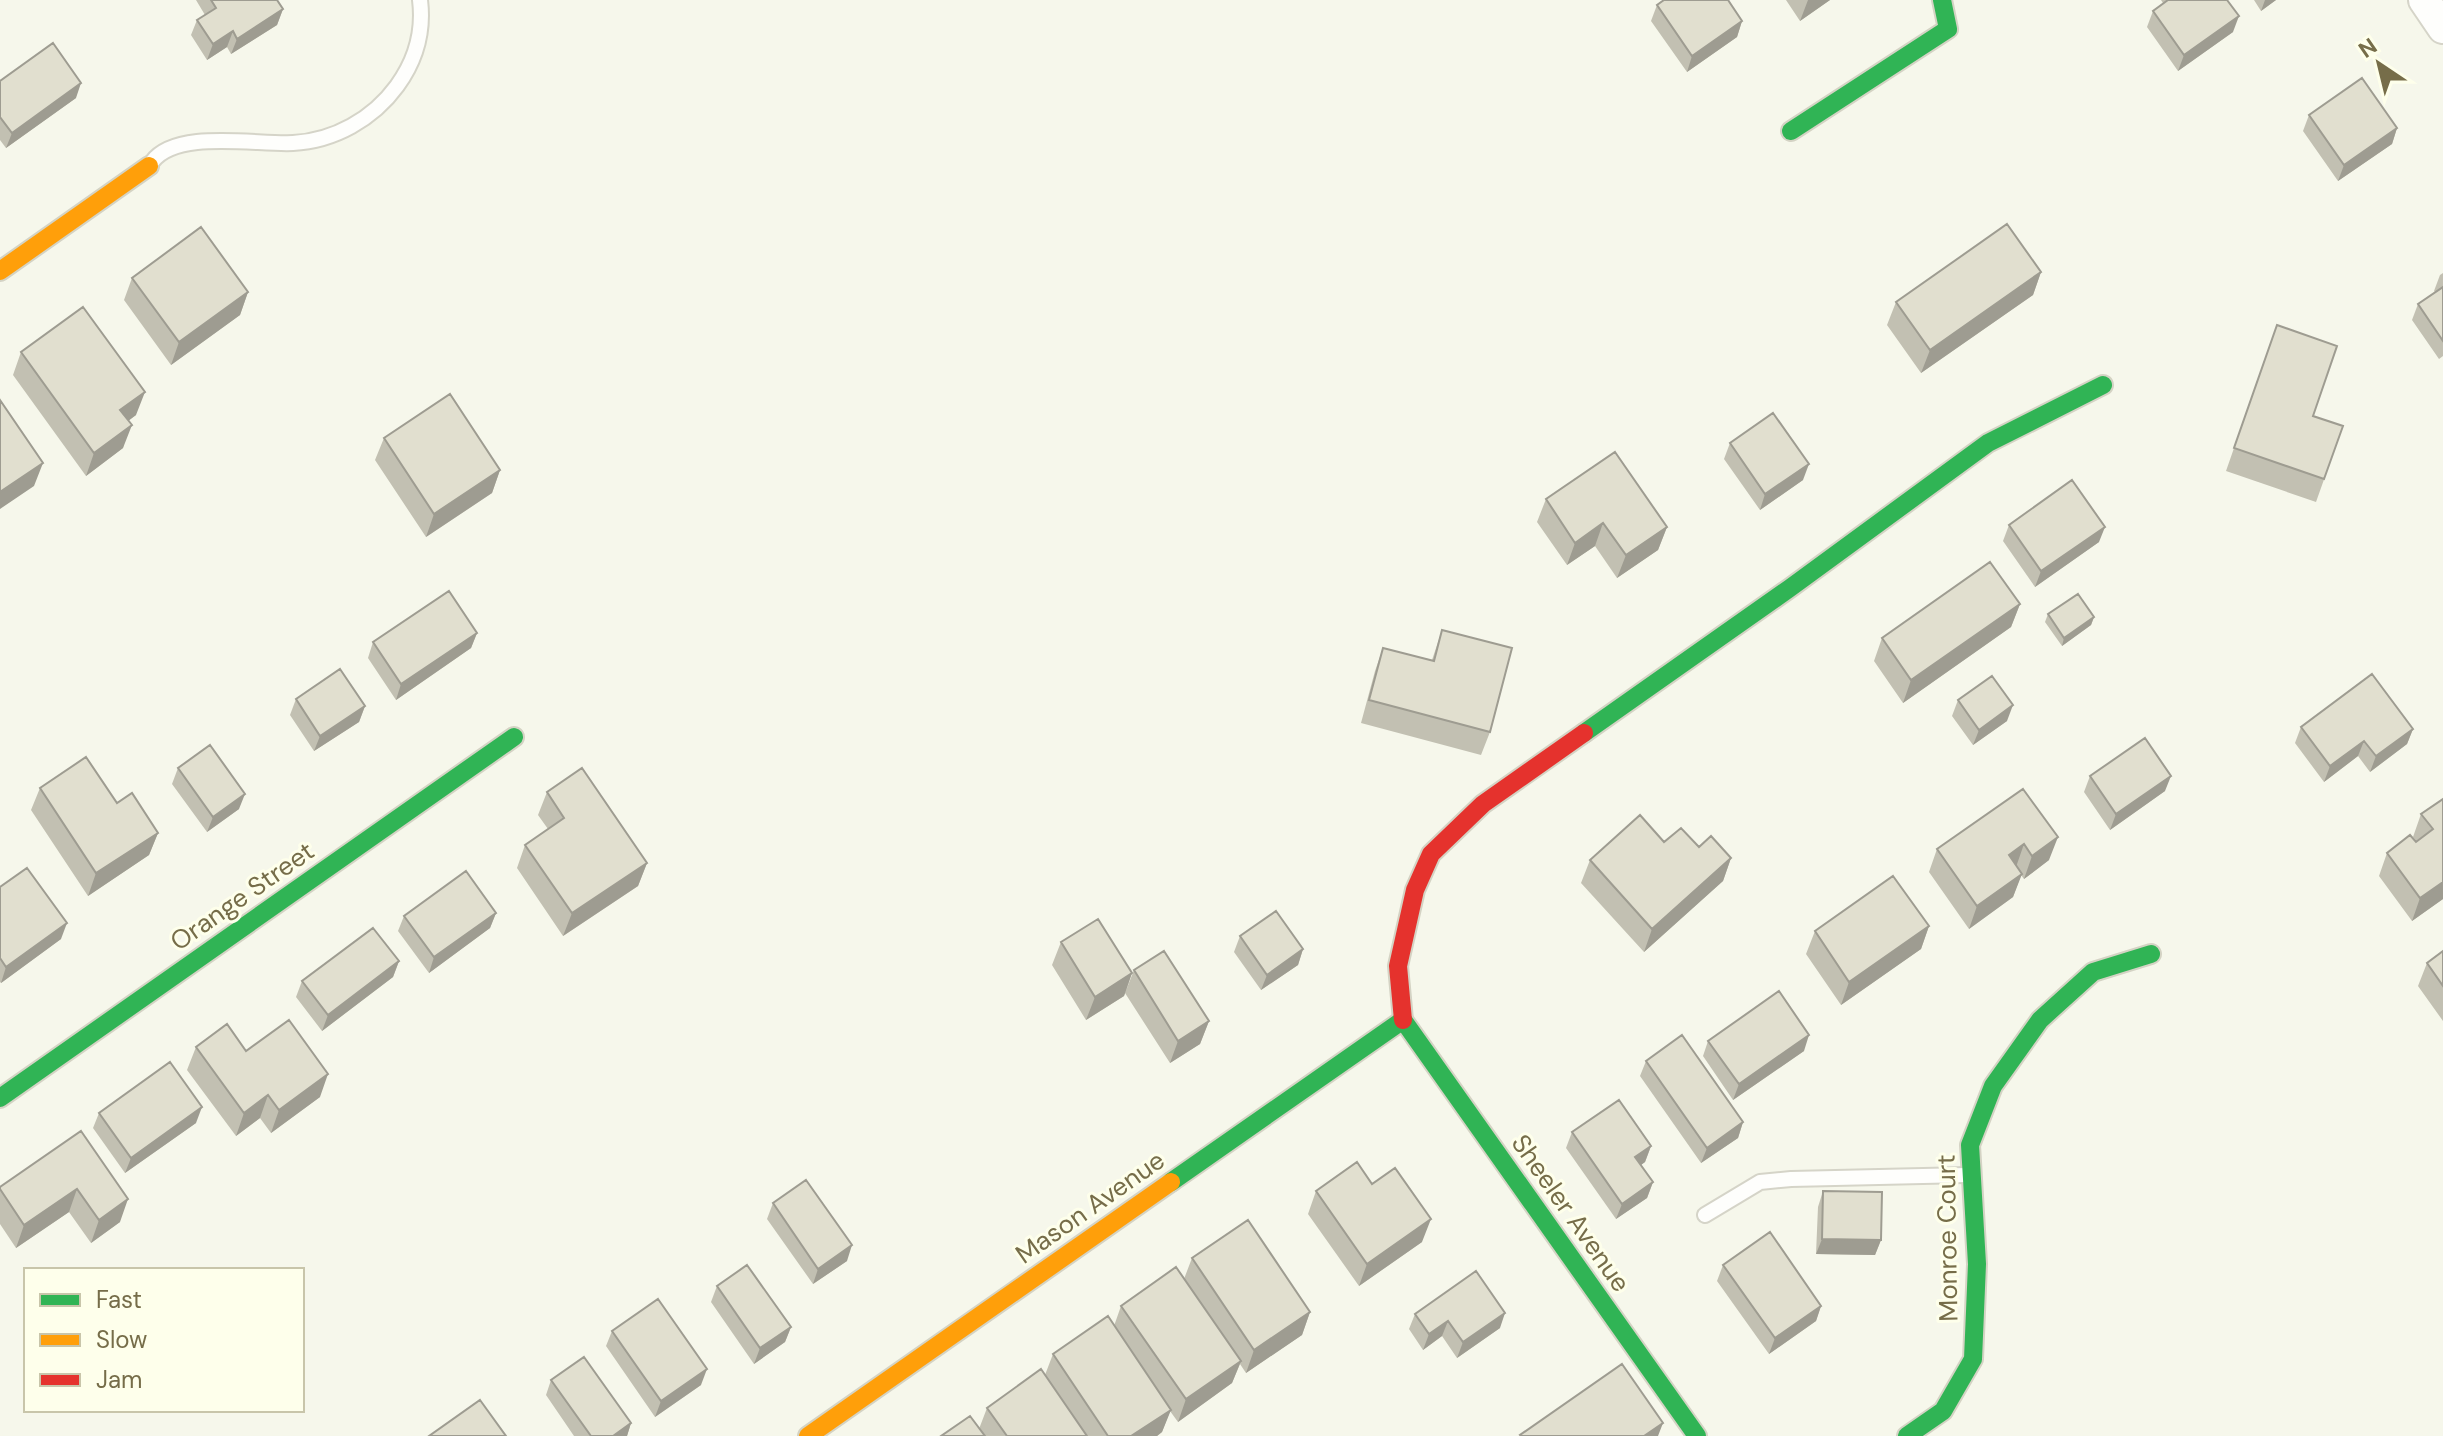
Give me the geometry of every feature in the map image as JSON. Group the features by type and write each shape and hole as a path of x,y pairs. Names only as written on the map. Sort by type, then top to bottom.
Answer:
{"street":[{"path":"1791,131 1948,29 1942,0"},
{"path":"2424,0 2443,28"},
{"path":"0,271 149,166"},
{"path":"1403,1020 1398,966 1415,890 1431,854 1483,804 1790,588 1988,443 2103,385"},
{"name":"Orange Street","path":"0,1098 514,737"},
{"name":"Monroe Court","path":"1907,1436 1943,1411 1973,1359 1977,1264 1970,1145 1993,1086 2040,1020 2093,972 2151,954"},
{"name":"Mason Avenue","path":"808,1436 1403,1020"},
{"name":"Sheeler Avenue","path":"1403,1020 1697,1436"}],"lane":[{"path":"149,166 155,157 167,150 191,142 295,143 332,135 362,122 389,97 405,76 419,44 420,0"},
{"path":"1705,1215 1760,1182 1972,1175"}],"building":[{"path":"211,0 277,0 283,9 237,39 233,31 213,44 197,20 216,8"},
{"path":"1664,0 1728,0 1742,21 1692,56 1657,5"},
{"path":"2168,0 2227,0 2239,16 2184,55 2153,11"},
{"path":"53,43 81,83 12,133 0,117 0,81"},
{"path":"2362,78 2397,128 2344,165 2309,115"},
{"path":"2007,224 2041,272 1930,350 1896,302"},
{"path":"201,227 248,292 179,342 132,278"},
{"path":"2443,287 2443,341 2418,304"},
{"path":"83,307 145,392 120,410 132,425 94,453 21,352"},
{"path":"2277,325 2337,346 2313,416 2343,426 2324,479 2234,448"},
{"path":"450,394 500,470 434,514 384,438"},
{"path":"0,400 43,463 0,492"},
{"path":"1773,413 1809,464 1765,494 1730,443"},
{"path":"1615,452 1667,527 1626,555 1603,523 1575,543 1546,499"},
{"path":"2072,480 2105,527 2041,571 2009,525"},
{"path":"1990,562 2020,604 1911,680 1882,638"},
{"path":"449,591 477,633 401,684 373,642"},
{"path":"2078,594 2094,617 2064,638 2048,614"},
{"path":"1442,630 1512,648 1490,732 1369,700 1383,648 1434,661"},
{"path":"340,669 365,706 320,736 296,699"},
{"path":"2372,674 2413,729 2376,756 2364,741 2330,766 2301,727"},
{"path":"1992,676 2013,705 1979,730 1958,700"},
{"path":"2145,738 2171,776 2116,814 2090,776"},
{"path":"210,745 245,794 213,817 178,768"},
{"path":"86,757 117,803 132,793 158,833 96,873 40,788"},
{"path":"582,768 647,863 572,913 525,845 564,818 547,792"},
{"path":"2023,789 2058,837 2032,856 2024,844 2009,855 2022,874 1977,906 1937,849"},
{"path":"2443,799 2443,882 2420,898 2387,853 2410,835 2416,842 2433,829 2421,814"},
{"path":"1640,815 1664,842 1681,828 1699,847 1711,836 1731,858 1652,929 1590,860"},
{"path":"27,868 67,923 6,967 0,958 0,887"},
{"path":"466,871 496,913 434,957 404,916"},
{"path":"1893,876 1929,926 1849,982 1815,931"},
{"path":"1276,911 1303,949 1267,975 1240,936"},
{"path":"1098,919 1132,973 1095,997 1061,942"},
{"path":"373,928 399,961 328,1015 302,981"},
{"path":"1164,951 1209,1021 1178,1041 1134,970"},
{"path":"2443,951 2443,986 2427,963"},
{"path":"1779,991 1809,1035 1739,1084 1708,1041"},
{"path":"289,1020 328,1074 279,1110 268,1095 244,1113 196,1047 227,1024 246,1051"},
{"path":"1682,1035 1743,1122 1707,1148 1646,1061"},
{"path":"170,1062 202,1107 131,1158 99,1113"},
{"path":"1619,1100 1651,1146 1635,1157 1653,1182 1622,1204 1572,1132"},
{"path":"81,1131 128,1199 99,1220 77,1189 24,1225 0,1187"},
{"path":"1357,1162 1372,1184 1395,1168 1431,1219 1367,1264 1316,1191"},
{"path":"806,1180 852,1245 818,1269 773,1203"},
{"path":"1823,1191 1882,1192 1881,1240 1822,1239"},
{"path":"1248,1220 1310,1312 1254,1350 1192,1258"},
{"path":"1770,1232 1821,1306 1775,1338 1723,1265"},
{"path":"747,1265 791,1327 760,1348 717,1286"},
{"path":"1176,1267 1241,1361 1186,1399 1121,1306"},
{"path":"1476,1271 1505,1313 1463,1342 1448,1321 1429,1334 1415,1314"},
{"path":"658,1299 707,1369 661,1401 612,1331"},
{"path":"1108,1316 1171,1410 1131,1436 1108,1436 1053,1354"},
{"path":"584,1357 631,1423 613,1436 591,1436 551,1380"},
{"path":"1622,1364 1663,1423 1644,1436 1520,1435"},
{"path":"1041,1369 1087,1436 1007,1436 987,1408"},
{"path":"480,1400 506,1436 429,1436"},
{"path":"970,1416 985,1436 941,1436"}],"traffic: fast":[{"path":"1791,131 1948,29 1942,0"},
{"path":"1584,733 1988,443 2103,385"},
{"path":"0,1098 514,737"},
{"path":"1907,1436 1943,1411 1973,1359 1977,1264 1970,1145 1993,1086 2040,1020 2093,972 2151,954"},
{"path":"1403,1020 1697,1436"},
{"path":"1171,1182 1403,1020"}],"traffic: slow":[{"path":"0,271 149,166"},
{"path":"808,1436 1171,1182"}],"traffic: jam":[{"path":"1403,1020 1398,966 1415,890 1431,854 1483,804 1584,733"}]}
